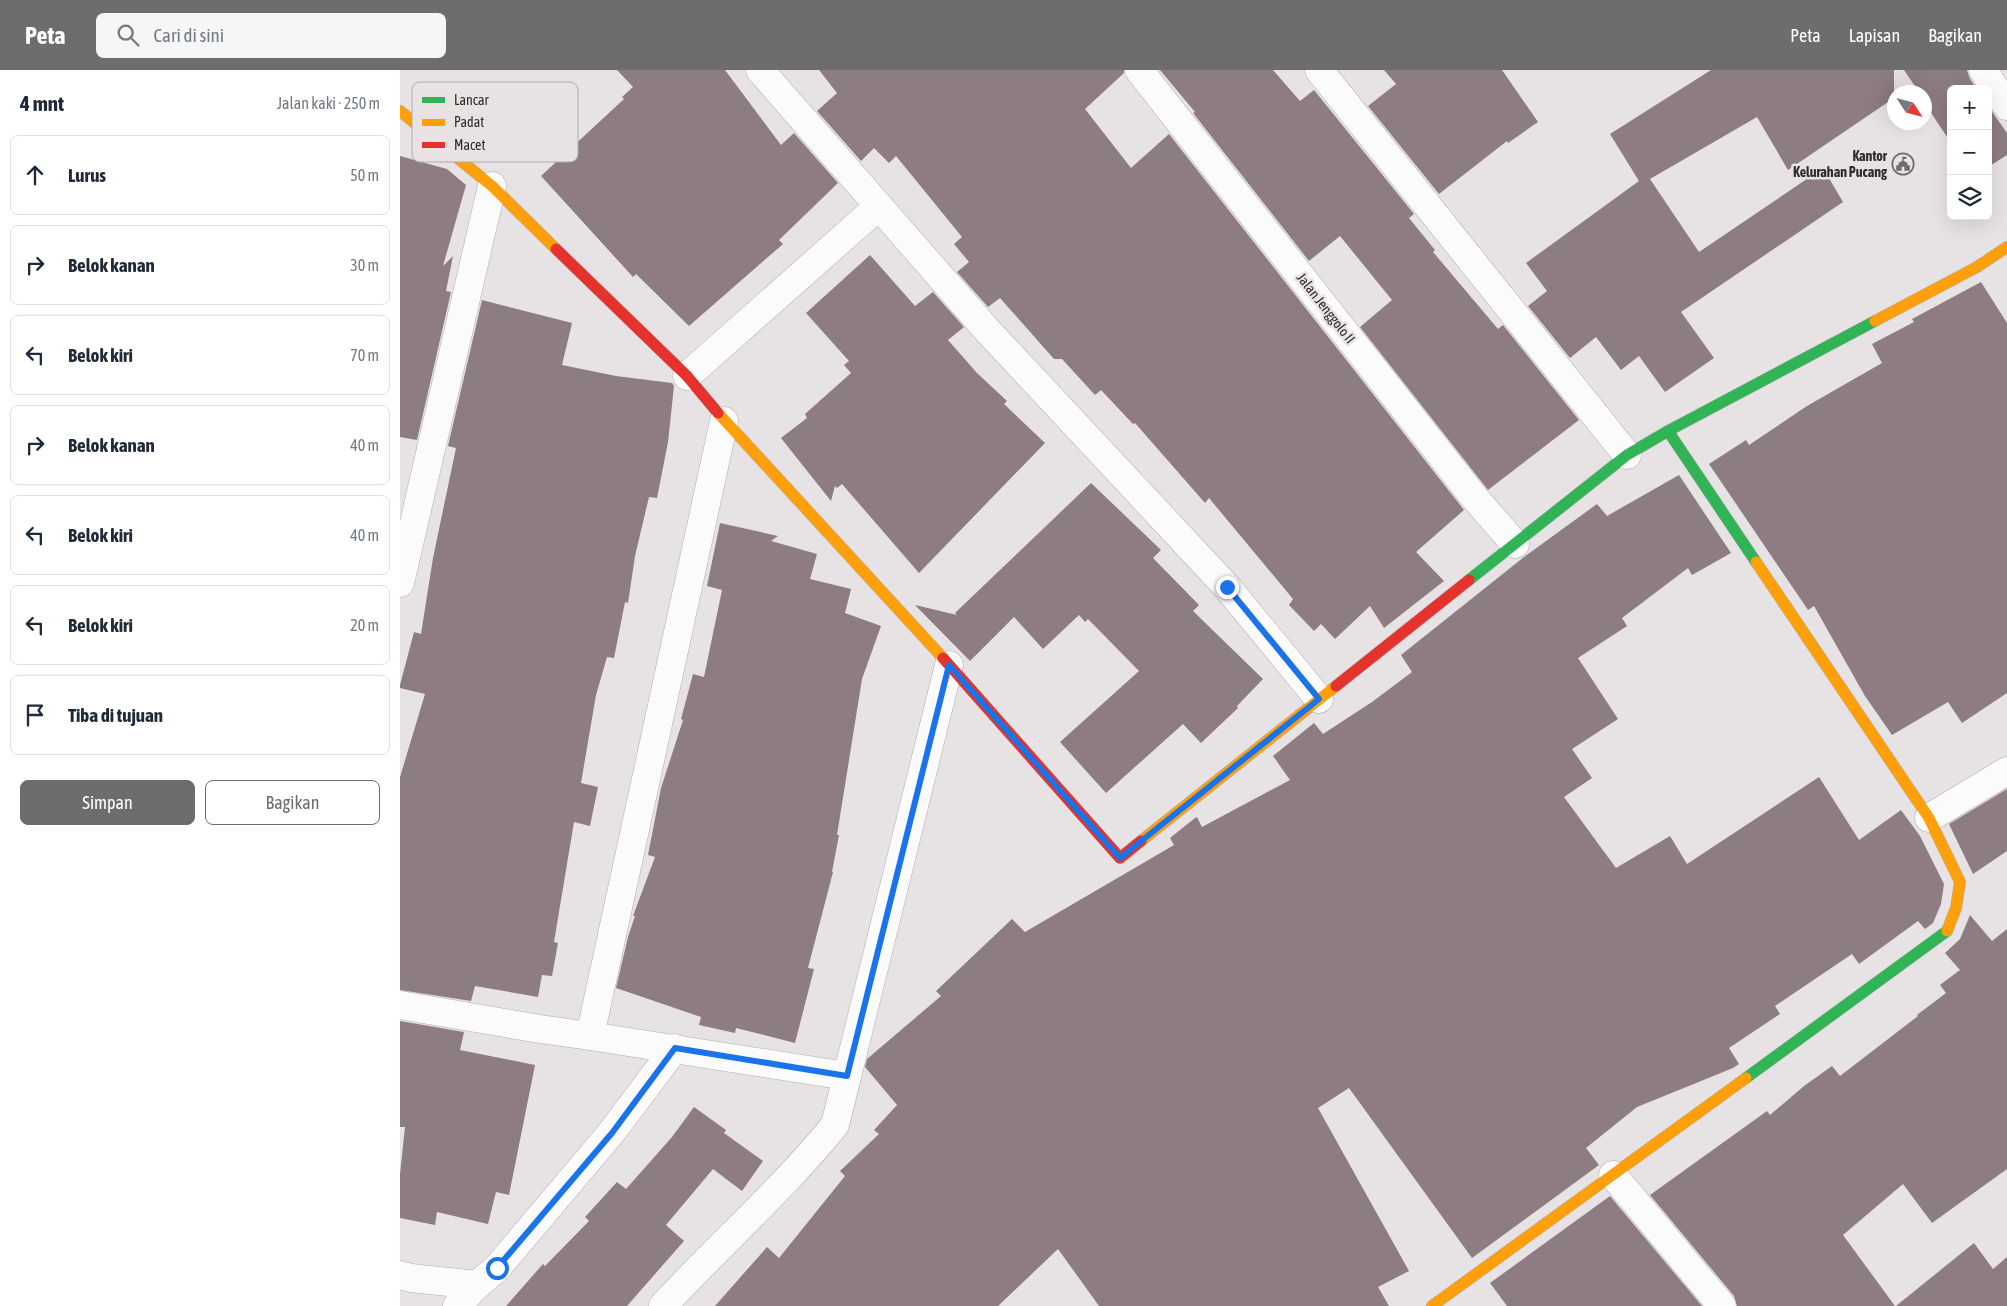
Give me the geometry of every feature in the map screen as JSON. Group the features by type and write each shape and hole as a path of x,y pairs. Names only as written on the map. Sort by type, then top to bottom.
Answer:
{"street":[{"path":"760,70 987,330 1227,587 1319,699"},
{"name":"Jalan Jenggolo II","path":"1139,70 1474,497 1515,544"},
{"path":"1319,70 1627,455"},
{"path":"1983,70 2007,106"},
{"path":"400,111 412,121"},
{"path":"463,162 492,186 687,376 724,421 949,665 1120,858 1627,455 1668,431 1977,267 2007,247"},
{"path":"400,583 492,186"},
{"path":"687,376 879,206"},
{"path":"590,1036 724,421"},
{"path":"1432,1306 1946,933 1956,908 1960,882 1929,818 1668,431"},
{"path":"663,1306 792,1174 835,1125 949,665"},
{"path":"1929,818 2007,771"},
{"path":"400,1005 540,1029 675,1048 847,1076"},
{"path":"456,1306 497,1268 612,1133 675,1048"},
{"path":"1613,1175 1722,1306"},
{"path":"400,1275 411,1278 477,1285"}],"building":[{"path":"617,70 725,70 781,145 794,133 838,183 779,240 783,244 689,326 636,274 633,277 541,176 556,162 578,162 578,142 624,99 622,97 633,87"},
{"path":"819,70 1124,70 1124,73 1085,109 1131,168 1169,134 1464,510 1416,552 1444,581 1384,628 1370,606 1335,639 1321,624 1314,631 1289,605 1293,599 1209,498 1205,503 1135,423 1133,424 1101,390 1095,395 1062,359 1054,359 1000,298 988,307 957,272 969,262 954,244 962,237 896,156 889,163 874,148 861,161 817,111 837,93"},
{"path":"1160,70 1273,70 1300,101 1314,90 1414,214 1409,218 1435,250 1433,252 1498,329 1503,325 1579,420 1488,490 1360,327 1392,300 1340,236 1309,261 1193,113 1195,112"},
{"path":"1384,70 1502,70 1538,122 1508,143 1507,141 1439,194 1368,106 1396,84"},
{"path":"1711,70 1894,70 1894,85 1887,85 1887,103 1788,170 1757,117 1650,179 1699,252 1823,168 1843,202 1681,312 1714,358 1665,392 1639,356 1621,370 1596,337 1570,358 1528,306 1547,291 1526,263 1639,181 1610,134"},
{"path":"1904,70 1967,70 1974,85 1947,85 1947,137 1932,114 1932,85 1914,85"},
{"path":"1992,112 2007,133 2007,155 1992,164"},
{"path":"400,156 412,159 412,162 422,162 447,169 466,185 443,266 453,256 446,291 451,292 417,440 400,437"},
{"path":"870,255 915,306 933,292 964,327 948,340 977,373 1007,401 1004,404 1045,443 919,573 842,484 837,488 835,486 831,501 781,438 807,418 805,414 851,373 844,365 849,361 806,313"},
{"path":"1981,282 2007,323 2007,693 1962,723 1948,702 1892,735 1865,696 1814,606 1808,610 1709,464 1746,440 1749,445 1807,406 1882,363 1872,344 1914,322 1912,319"},
{"path":"482,300 572,323 562,365 616,376 672,383 674,386 668,442 657,498 649,497 635,556 628,603 625,602 614,658 607,657 596,695 581,783 598,787 590,826 574,822 554,942 558,943 552,976 542,975 538,997 475,986 471,1001 400,990 400,777 425,694 400,688 400,685 414,632 421,634 433,558 456,448 448,446"},
{"path":"1679,475 1731,553 1692,575 1688,568 1622,618 1627,626 1578,658 1618,719 1572,749 1592,778 1564,797 1616,868 1670,836 1687,864 1819,777 1859,840 1901,810 1920,836 1944,884 1941,904 1933,923 1925,929 1918,921 1859,964 1852,954 1775,1006 1780,1014 1729,1048 1739,1064 1637,1107 1586,1148 1599,1165 1472,1258 1349,1088 1318,1108 1409,1271 1378,1287 1389,1306 1099,1306 1058,1249 998,1306 715,1306 767,1247 779,1258 845,1176 840,1171 879,1134 874,1130 897,1105 865,1067 867,1059 941,996 936,991 1012,919 1025,932 1174,845 1170,838 1195,818 1197,817 1202,827 1290,780 1273,756 1314,723 1323,734 1372,702 1412,672 1401,655 1524,557 1597,504 1607,516"},
{"path":"1091,483 1161,550 1153,558 1199,605 1193,611 1263,679 1237,706 1238,708 1201,743 1183,724 1106,793 1060,742 1139,671 1088,619 1085,622 1079,615 1043,649 1014,617 970,661 915,605 957,615 955,613"},
{"path":"720,523 778,536 771,541 817,554 810,579 851,589 845,613 881,626 862,679 837,835 839,835 833,872 808,968 814,969 795,1043 736,1028 735,1033 699,1025 701,1017 616,988 635,916 633,916 655,857 648,855 661,788 683,720 681,719 693,674 704,677 722,590 707,586"},
{"path":"2007,789 2007,851 1973,874 1949,824"},
{"path":"1970,915 1992,941 2007,929 2007,1169 1932,1223 1903,1184 1843,1235 1895,1306 1737,1306 1734,1296 1650,1195 1767,1111 1770,1115 1804,1086 1832,1066 1840,1076 1946,993 1940,985 1960,970 1945,953 1960,939"},
{"path":"400,1021 464,1032 460,1050 535,1065 509,1195 496,1192 488,1224 437,1212 435,1225 400,1218 400,1174 405,1127 400,1127"},
{"path":"694,1107 726,1130 724,1133 763,1161 742,1191 713,1169 666,1225 684,1241 627,1306 506,1306 543,1264 545,1266 589,1221 585,1217 617,1182 626,1189 672,1137"},
{"path":"1610,1196 1702,1306 1507,1306 1490,1283"},
{"path":"1974,1243 1993,1269 2007,1257 2007,1306 1896,1306"}],"traffic: fast":[{"path":"1469,580 1627,455 1668,431 1875,321"},
{"path":"1668,431 1756,562"},
{"path":"1746,1078 1947,931"}],"traffic: slow":[{"path":"400,111 412,121"},
{"path":"463,162 492,186 556,249"},
{"path":"1875,321 1977,267 2007,247"},
{"path":"718,413 943,658"},
{"path":"1756,562 1929,818 1960,882 1956,908 1947,931"},
{"path":"1141,841 1336,686"},
{"path":"1432,1306 1746,1078"}],"traffic: jam":[{"path":"556,249 687,376 718,413"},
{"path":"1336,686 1469,580"},
{"path":"943,658 1120,858 1141,841"}],"place":[{"name":"Kantor Kelurahan Pucang","path":"1903,164"}],"route":[{"path":"497,1268 612,1133 675,1048 847,1076 949,665 1120,858 1319,699 1227,587"}]}
